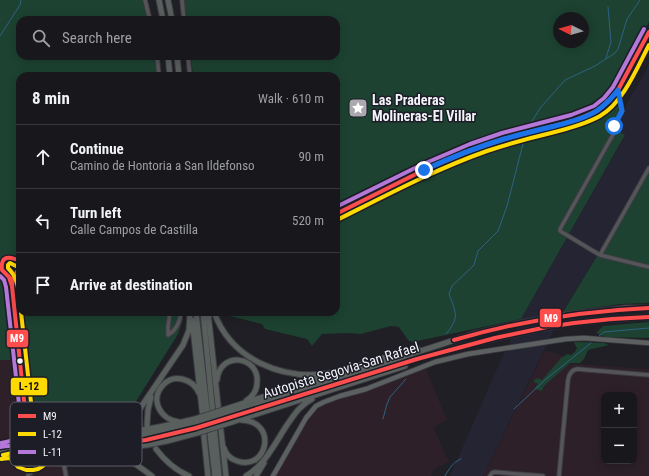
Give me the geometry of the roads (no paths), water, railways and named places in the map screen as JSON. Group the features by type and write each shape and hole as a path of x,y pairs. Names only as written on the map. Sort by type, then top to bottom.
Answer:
{"highway":[{"path":"159,0 162,16"},
{"path":"168,0 171,16"},
{"path":"168,60 170,72"},
{"path":"178,60 180,72"},
{"name":"Autopista Segovia-San Rafael","path":"231,415 473,334 516,324 562,316 626,308 649,308"},
{"path":"147,425 147,413 150,401 185,340 190,325 191,316"},
{"path":"191,316 208,476"},
{"path":"196,316 215,476"},
{"path":"204,316 219,476"},
{"path":"208,316 226,476"},
{"path":"216,316 227,336 236,346 254,360 264,366 283,372 306,375 321,375 330,373 473,334"},
{"name":"Autopista Segovia-San Rafael","path":"142,440 196,426 366,374 472,344 510,335 575,323 620,318 649,317"},
{"path":"246,476 254,471 264,460 294,414 308,401 345,386 472,344"},
{"path":"217,397 218,375 223,366 232,360 239,360 250,364 255,370 257,378 255,391 251,397 235,406 231,415"},
{"path":"235,406 370,362"},
{"path":"142,407 167,370"},
{"path":"188,420 181,422 172,421 161,413 157,401 159,392 163,386 169,381 176,379 190,381 198,390 201,405"},
{"path":"142,445 167,441 196,426 231,415 345,386"},
{"path":"256,476 300,408"},
{"path":"222,440 226,453 232,459 240,462 249,462 258,458 264,449 264,433 260,427 254,422 240,420 231,415"},
{"path":"142,430 188,420 196,426"},
{"name":"Autopista Segovia-San Rafael","path":"142,435 196,426"},
{"path":"156,449 169,463 189,476"},
{"path":"137,466 152,476"}],"main road":[{"path":"340,212 424,170 472,150 504,139 573,121 596,111 618,90 649,32"},
{"path":"12,286 10,278 1,268 1,264 6,258 10,257 16,259"},
{"path":"5,274 14,274 12,286 25,402"},
{"path":"274,476 306,418 314,408 340,396 370,387 435,362 468,354 566,339 584,338 649,343"},
{"path":"0,449 10,448"},
{"path":"0,453 10,452"}],"street":[{"path":"145,0 149,16"},
{"path":"182,0 184,16"},
{"path":"157,60 158,72"},
{"path":"188,60 190,72"},
{"path":"618,90 622,111 614,126 616,131 560,231 564,235 598,254 649,267"},
{"path":"598,254 649,168"},
{"path":"169,316 168,335 173,332 177,326 180,316"},
{"path":"559,476 568,378 572,371 577,369 649,375"},
{"path":"28,466 29,476"},
{"path":"29,476 33,466"},
{"path":"64,466 66,476"},
{"path":"490,476 494,472 543,476"}],"waterway":[{"path":"0,36 20,5 21,0"},
{"path":"527,129 541,107 565,80 595,66 615,53 618,49 627,19 640,0"},
{"path":"606,58 611,42 608,7"},
{"path":"446,334 455,319 455,311 449,294 452,286 474,265 478,251 498,231 507,206 525,136"},
{"path":"599,336 604,332 649,328"},
{"path":"514,409 546,379 591,343"},
{"path":"383,419 390,397 406,379"},
{"path":"445,476 453,464 461,459"}],"railway":[{"path":"9,273 10,266 13,261"}],"place":[{"name":"Las Praderas Molineras-El Villar","path":"358,108"}]}
